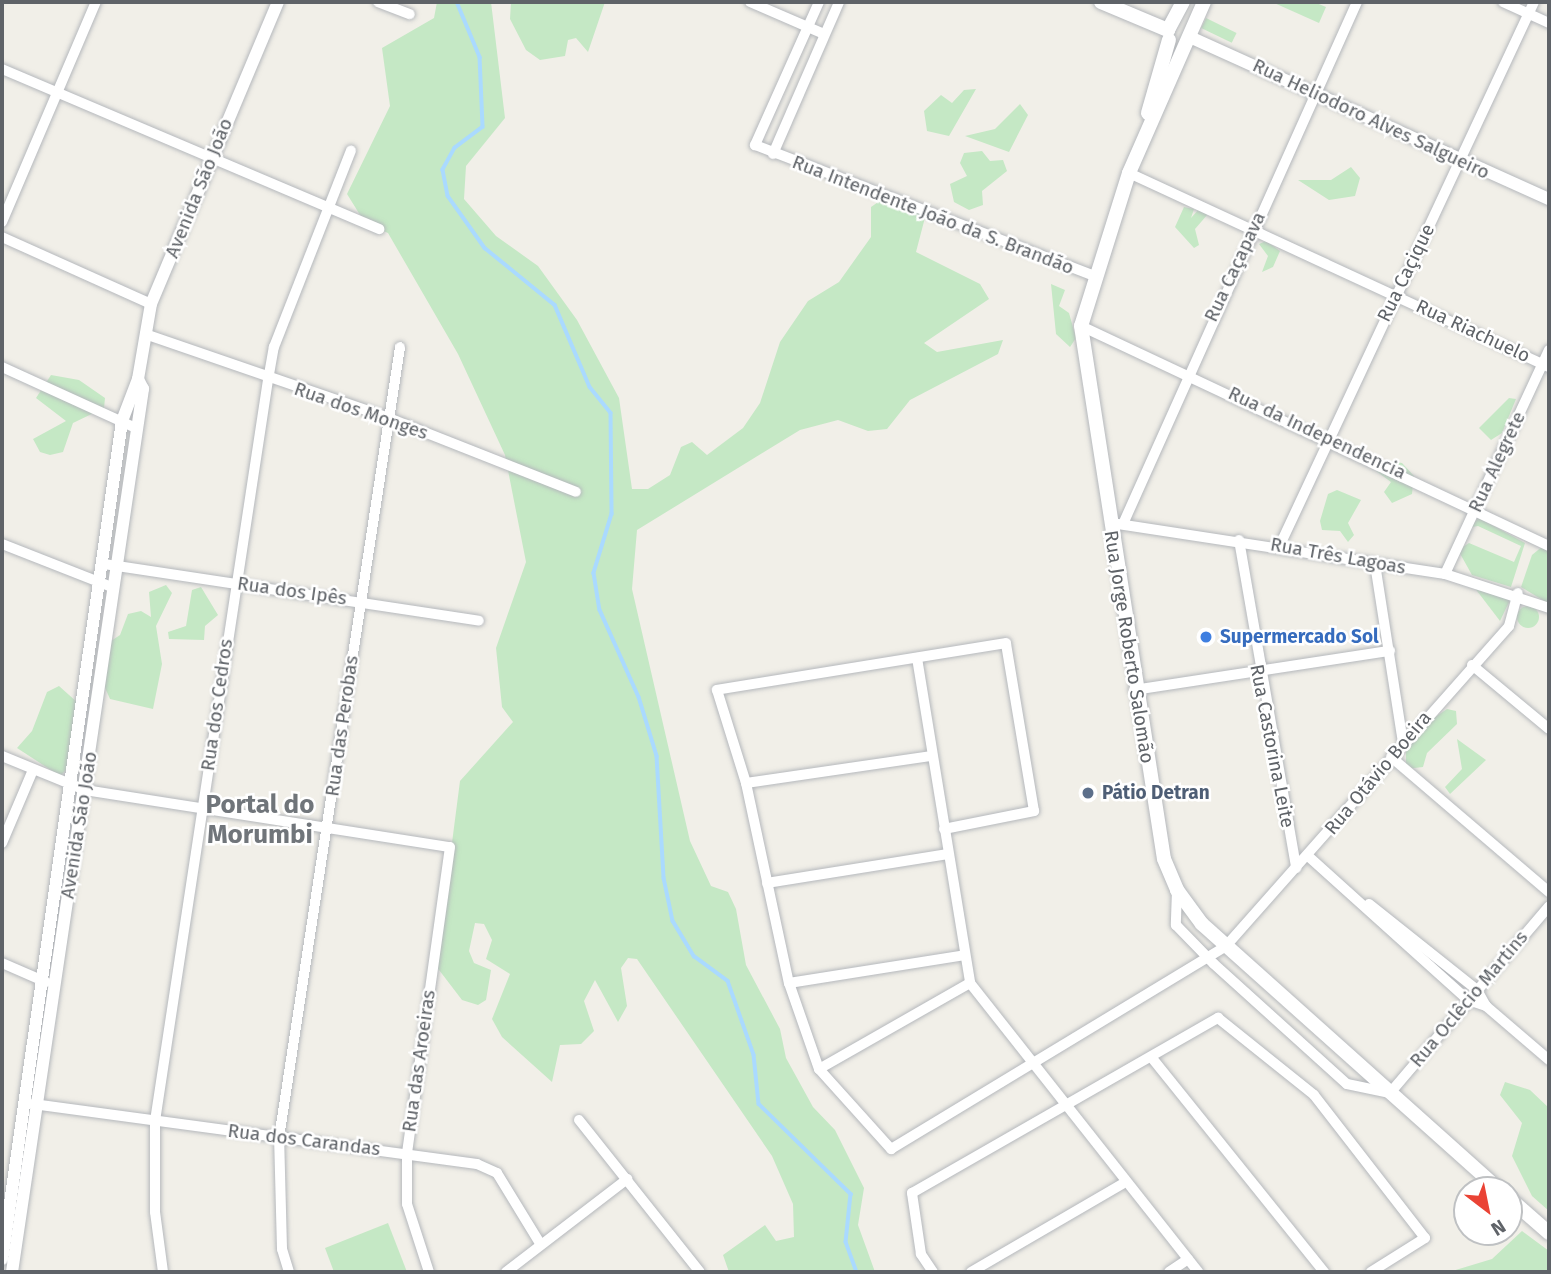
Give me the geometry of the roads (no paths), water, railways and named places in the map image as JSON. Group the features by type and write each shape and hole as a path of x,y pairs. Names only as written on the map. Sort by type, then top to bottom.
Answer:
{"main road":[{"path":"1101,2 1190,38"},
{"name":"Rua Jorge Roberto Salomão","path":"1142,138 1169,31 1183,2"},
{"name":"Rua Jorge Roberto Salomão","path":"1204,2 1190,38 1142,138 1092,275 1081,326 1116,524 1135,690 1164,859 1177,891 1226,946 1484,1176"},
{"path":"1169,31 1186,23 1190,38"},
{"path":"1523,1210 1549,1233"}],"street":[{"path":"2,222 96,2"},
{"name":"Avenida São João","path":"2,1259 54,986 70,886 79,788 108,586 104,564 122,421 138,379 151,304 209,159 278,2"},
{"path":"378,2 410,14"},
{"path":"750,2 824,34"},
{"path":"808,28 818,2"},
{"path":"774,154 839,2"},
{"name":"Rua Caçapava","path":"1116,524 1357,2"},
{"path":"1503,2 1549,23"},
{"name":"Rua Caçique","path":"1280,545 1534,2"},
{"name":"Rua Intendente João da S. Brandão","path":"808,28 755,145 1092,275"},
{"name":"Rua Heliodoro Alves Salgueiro","path":"1190,38 1549,199"},
{"path":"2,69 379,229"},
{"name":"Rua dos Cedros","path":"163,1272 155,1212 155,1121 234,583 268,380 274,347 351,151"},
{"name":"Rua Riachuelo","path":"1129,173 1546,366"},
{"path":"2,237 151,304"},
{"name":"Rua da Independencia","path":"1081,326 1476,507 1549,546"},
{"name":"Rua dos Monges","path":"145,334 268,380 386,417 576,492"},
{"name":"Rua das Perobas","path":"289,1272 278,1201 279,1138 386,417 400,347"},
{"name":"Rua Alegrete","path":"1444,574 1546,366 1549,350"},
{"path":"2,368 136,428"},
{"name":"Avenida São João","path":"108,586 118,567 143,389 138,379"},
{"name":"Rua Três Lagoas","path":"1116,524 1280,545 1375,564 1444,574 1518,593 1549,608"},
{"name":"Rua Castorina Leite","path":"1239,540 1257,670 1296,869"},
{"path":"2,544 108,586"},
{"name":"Rua dos Ipês","path":"104,564 360,600 479,621"},
{"path":"1375,564 1403,742"},
{"name":"Rua Otávio Boeira","path":"819,1069 891,1149 1209,960 1226,946 1308,856 1403,742 1508,625 1518,593"},
{"path":"944,829 1034,811 1006,643 717,690 746,783 789,984 819,1069 970,983"},
{"path":"1135,690 1390,651"},
{"path":"916,658 970,983 1034,1062 1122,1184 1198,1272"},
{"path":"1472,665 1549,729"},
{"path":"746,783 932,755"},
{"path":"2,757 79,788 327,827"},
{"path":"1391,757 1549,892"},
{"path":"2,843 33,769"},
{"name":"Avenida São João","path":"31,1104 41,979 56,885 79,788"},
{"name":"Rua das Aroeiras","path":"327,827 450,847 407,1153 407,1204 429,1272"},
{"path":"767,883 948,854"},
{"path":"1308,856 1356,896 1468,1000 1486,1006"},
{"path":"56,885 70,886"},
{"path":"1177,891 1175,925 1209,960 1347,1084 1390,1093"},
{"path":"1356,896 1402,925 1477,989 1486,1006 1549,1060"},
{"name":"Rua Oclêcio Martins","path":"1390,1093 1549,906"},
{"path":"789,984 965,955"},
{"path":"2,963 54,986"},
{"path":"933,1272 920,1254 912,1193 1063,1103 1152,1058 1218,1018 1314,1095 1425,1238 1371,1272"},
{"path":"1152,1058 1324,1272"},
{"name":"Rua dos Carandas","path":"31,1104 407,1153 491,1168 541,1245"},
{"path":"579,1120 700,1272"},
{"path":"506,1272 626,1179"},
{"path":"971,1272 1122,1184"},
{"name":"Avenida São João","path":"10,1216 12,1272"},
{"path":"1169,1272 1188,1259"}],"waterway":[{"path":"457,2 480,57 483,127 455,148 443,170 448,196 485,248 555,305 590,387 611,413 612,514 594,573 600,610 639,697 657,756 664,878 673,921 694,956 728,981 754,1055 759,1104 851,1194 846,1242 857,1272"}],"place":[{"name":"Supermercado Sol","path":"1206,637"},
{"name":"Pátio Detran","path":"1088,793"}],"district":[{"name":"Portal do Morumbi","path":"260,820"}]}
